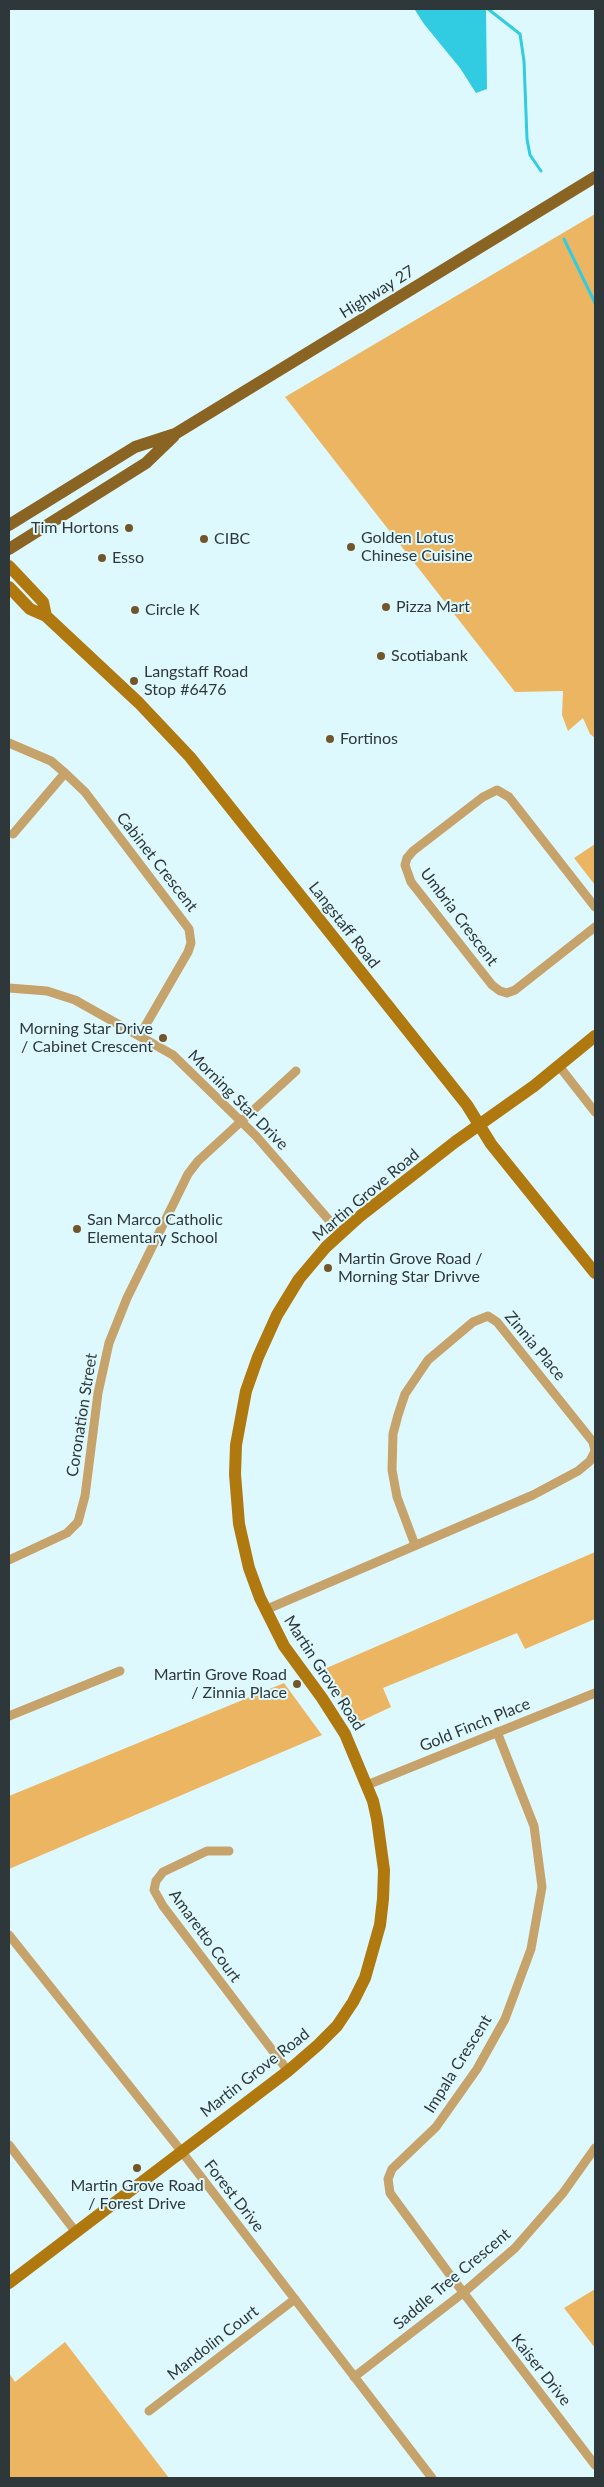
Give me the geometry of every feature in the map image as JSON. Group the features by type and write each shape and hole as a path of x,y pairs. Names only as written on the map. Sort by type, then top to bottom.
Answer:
{"main road":[{"name":"Highway 27","path":"9,549 146,463 176,434 595,177"},
{"name":"Highway 27","path":"9,525 135,448 176,434"}],"street":[{"name":"Langstaff Road","path":"9,566 43,602 46,616"},
{"name":"Langstaff Road","path":"9,587 30,609 46,616 139,703 190,757 467,1105 491,1144 595,1273"},
{"name":"Cabinet Crescent","path":"9,743 51,761 65,772 84,792 176,909 192,936 188,952 140,1035"},
{"path":"13,834 65,772"},
{"name":"Umbria Crescent","path":"595,907 503,792 497,790 483,796 414,851 407,858 405,865 412,882 492,985 500,991 508,993 515,990 595,927"},
{"name":"Morning Star Drive","path":"9,988 47,991 75,1000 140,1035 172,1056 188,1069 241,1121 341,1234"},
{"name":"Martin Grove Road","path":"9,2283 288,2071 318,2045 336,2026 353,2002 374,1954 380,1925 384,1870 378,1819 357,1758 333,1714 284,1646 265,1610 249,1568 238,1524 235,1474 240,1418 258,1357 277,1315 299,1280 326,1247 448,1148 559,1066 595,1036"},
{"path":"559,1066 595,1112"},
{"name":"Coronation Street","path":"9,1560 67,1533 78,1522 85,1496 102,1369 116,1324 188,1174 198,1161 296,1071"},
{"name":"Zinnia Place","path":"265,1610 545,1490 578,1471 594,1456 593,1442 493,1318 484,1316 478,1318 436,1351 418,1372 403,1401 393,1434 392,1470 397,1497 415,1545"},
{"path":"9,1716 120,1671"},
{"name":"Gold Finch Place","path":"367,1785 595,1694"},
{"name":"Impala Crescent","path":"463,2293 390,2193 388,2179 392,2170 436,2127 477,2069 505,2019 531,1949 542,1887 534,1826 497,1732"},
{"name":"Amaretto Court","path":"229,1851 207,1851 163,1872 156,1881 154,1890 162,1906 288,2071"},
{"name":"Forest Drive","path":"9,1935 182,2152 432,2478"},
{"path":"9,2145 75,2231"},
{"name":"Saddle Tree Crescent","path":"354,2377 463,2293 524,2239 563,2193 595,2148"},
{"name":"Kaiser Drive","path":"463,2293 595,2465"},
{"name":"Mandolin Court","path":"149,2411 295,2299"}],"shaded area":[{"path":"595,214 595,738 590,734 583,718 568,731 562,715 563,691 515,692 285,397"},
{"path":"595,844 595,885 574,858"},
{"path":"595,1552 595,1619 525,1649 517,1633 383,1688 391,1707 359,1722 322,1670"},
{"path":"284,1683 322,1735 9,1869 9,1796"},
{"path":"595,2289 595,2348 564,2308"},
{"path":"65,2342 169,2478 9,2478 9,2373 15,2382"}],"water":[{"path":"486,9 487,89 476,93 460,68 424,24 415,10"}],"waterway":[{"path":"488,9 520,34 524,61 527,139 530,155 541,171"},
{"path":"564,239 595,303"}],"place":[{"name":"Tim Hortons","path":"129,528"},
{"name":"CIBC","path":"204,539"},
{"name":"Golden Lotus Chinese Cuisine","path":"351,547"},
{"name":"Esso","path":"102,558"},
{"name":"Pizza Mart","path":"386,607"},
{"name":"Circle K","path":"135,610"},
{"name":"Scotiabank","path":"381,656"},
{"name":"Langstaff Road Stop #6476","path":"134,681"},
{"name":"Fortinos","path":"330,739"},
{"name":"Morning Star Drive / Cabinet Crescent","path":"163,1038"},
{"name":"San Marco Catholic Elementary School","path":"77,1229"},
{"name":"Martin Grove Road / Morning Star Drivve","path":"328,1268"},
{"name":"Martin Grove Road / Zinnia Place","path":"297,1684"},
{"name":"Martin Grove Road / Forest Drive","path":"137,2168"}]}
